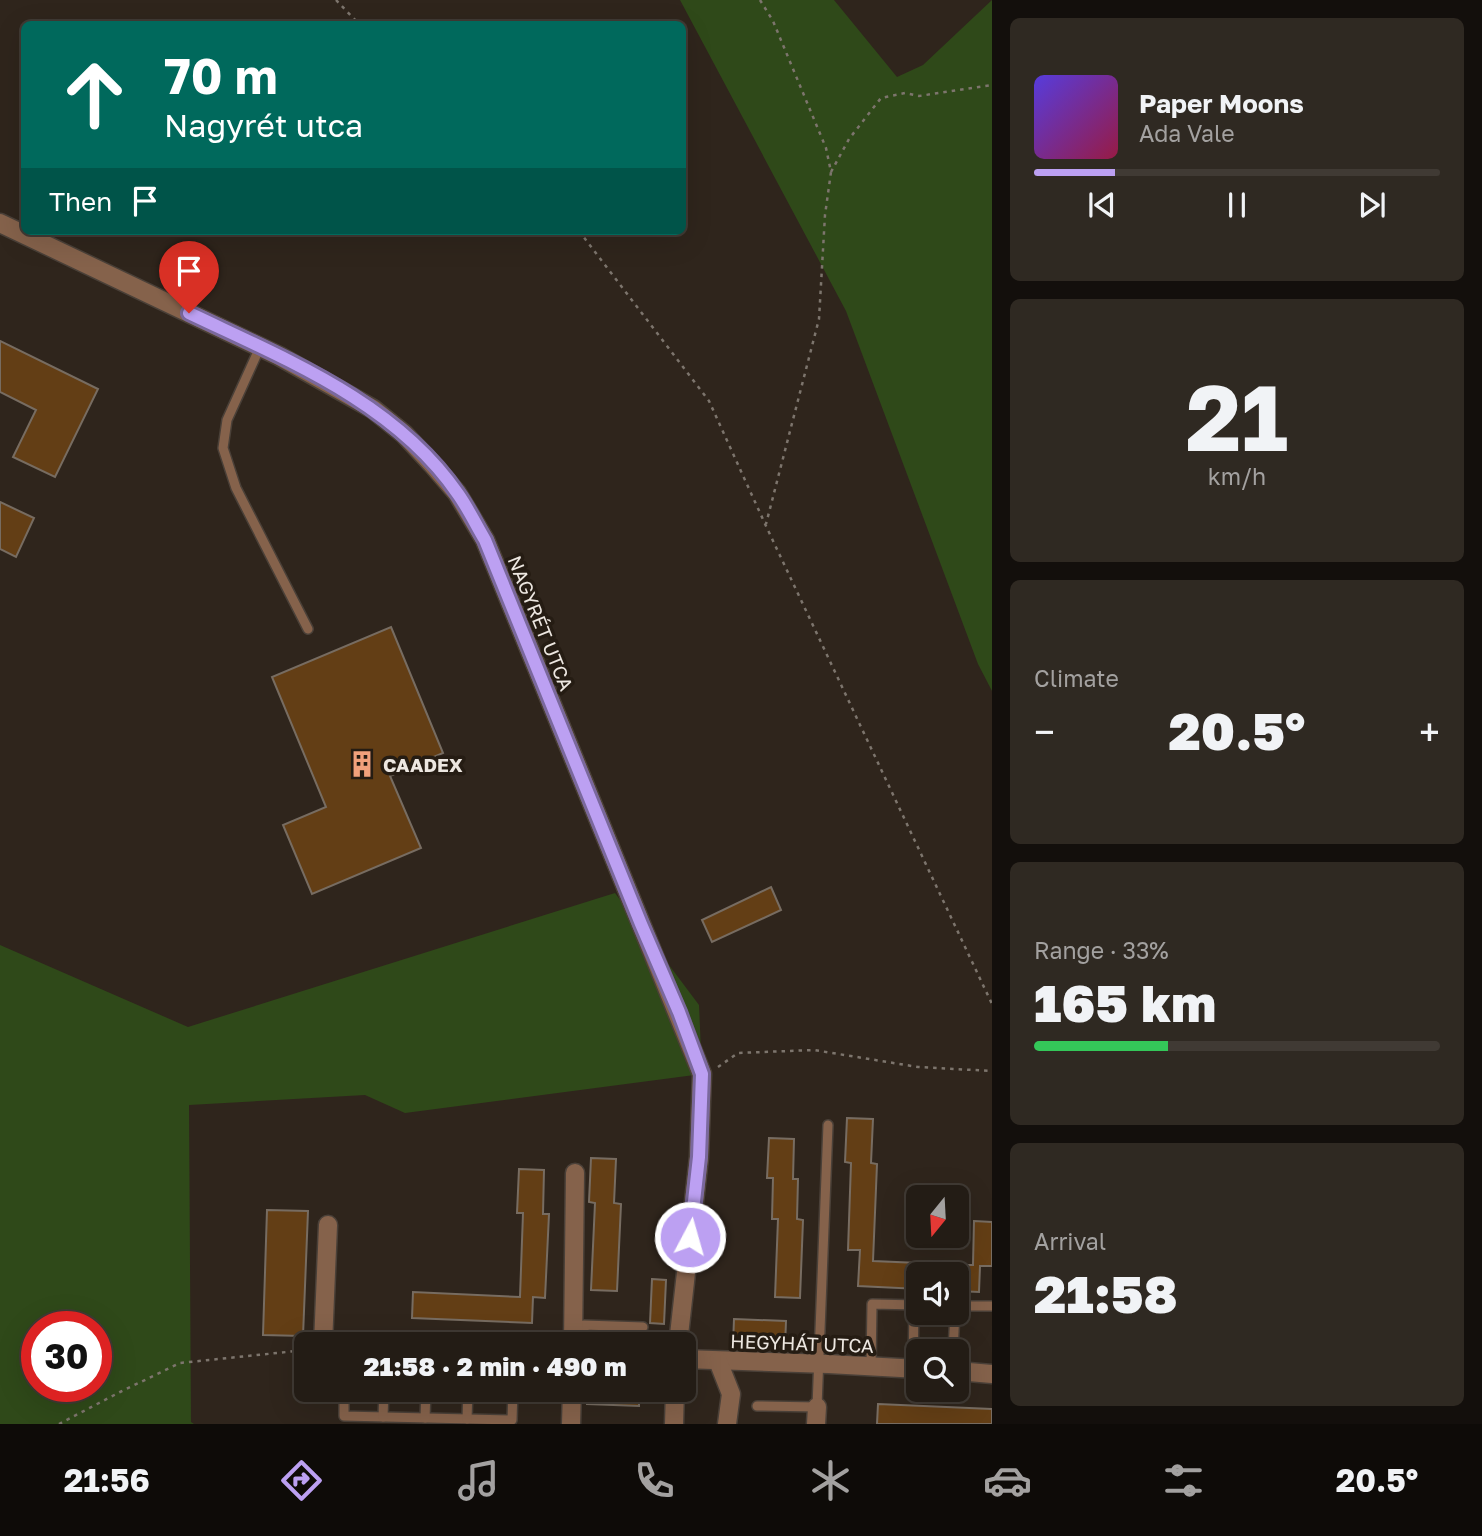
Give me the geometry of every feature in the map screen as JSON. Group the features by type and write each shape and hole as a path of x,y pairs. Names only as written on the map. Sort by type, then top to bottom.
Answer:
{"street":[{"name":"NAGYRÉT UTCA","path":"0,223 21,233"},
{"name":"NAGYRÉT UTCA","path":"25,235 260,347 373,409 404,435 457,493 485,540 702,1074"},
{"path":"679,1332 699,1157 702,1074"},
{"path":"573,1332 575,1173"},
{"path":"324,1332 328,1225"},
{"name":"HEGYHÁT UTCA","path":"696,1360 906,1368"},
{"path":"719,1361 731,1394 727,1424"},
{"path":"969,1372 992,1374"},
{"path":"571,1424 572,1402"},
{"path":"674,1424 675,1402"}],"lane":[{"path":"260,347 227,420 223,449 236,488 308,629"},
{"path":"757,1405 817,1415 828,1125"},
{"path":"871,1366 872,1304 906,1305"},
{"path":"969,1306 992,1306"},
{"path":"584,1332 584,1325 643,1327"},
{"path":"344,1402 344,1416 512,1420 513,1402"},
{"path":"383,1417 384,1402"},
{"path":"425,1418 426,1402"},
{"path":"467,1419 468,1402"}],"path":[{"path":"336,0 356,21"},
{"path":"760,0 773,21 826,148 831,172 825,215 819,319 765,526"},
{"path":"831,172 849,139 881,98 905,93 919,96 992,85"},
{"path":"582,235 709,401 765,526 992,1004"},
{"path":"702,1074 738,1053 814,1050 918,1067 992,1071"},
{"path":"59,1424 180,1363 294,1351"}],"green space":[{"path":"680,0 834,0 897,77 923,65 992,0 992,691 978,664 846,311"},
{"path":"615,893 699,1005 702,1074 405,1113 365,1095 189,1105 191,1422 194,1424 0,1424 0,945 188,1027"}],"building":[{"path":"0,341 98,389 55,477 13,457 36,410 0,392"},
{"path":"0,502 34,518 16,557 0,549"},
{"name":"CAADEX","path":"391,627 443,753 390,776 421,848 312,894 283,825 326,807 272,677"},
{"path":"771,887 781,910 712,942 702,920"},
{"path":"847,1118 873,1119 871,1163 877,1164 873,1261 906,1262 906,1288 858,1286 860,1250 848,1250 851,1163 845,1162"},
{"path":"769,1138 794,1139 793,1179 798,1179 797,1219 803,1220 800,1298 775,1297 778,1219 772,1219 773,1178 767,1178"},
{"path":"591,1158 616,1159 614,1203 621,1204 617,1291 591,1290 595,1203 589,1202"},
{"path":"519,1169 544,1170 543,1214 549,1214 545,1298 533,1297 532,1323 412,1318 413,1292 520,1297 523,1213 517,1213"},
{"path":"267,1210 308,1211 303,1332 294,1332 294,1336 263,1335"},
{"path":"974,1221 992,1222 992,1266 980,1266 979,1292 969,1292 969,1265 973,1265"},
{"path":"652,1279 666,1280 664,1324 650,1323"},
{"path":"734,1319 786,1321 785,1347 733,1345"},
{"path":"639,1402 639,1406 587,1404"},
{"path":"878,1404 992,1409 992,1424 877,1424"}],"place":[{"name":"CAADEX","path":"362,764"}],"route":[{"path":"189,313 279,356 373,409 404,435 445,478 485,540 702,1074 699,1157 690,1237"}]}
